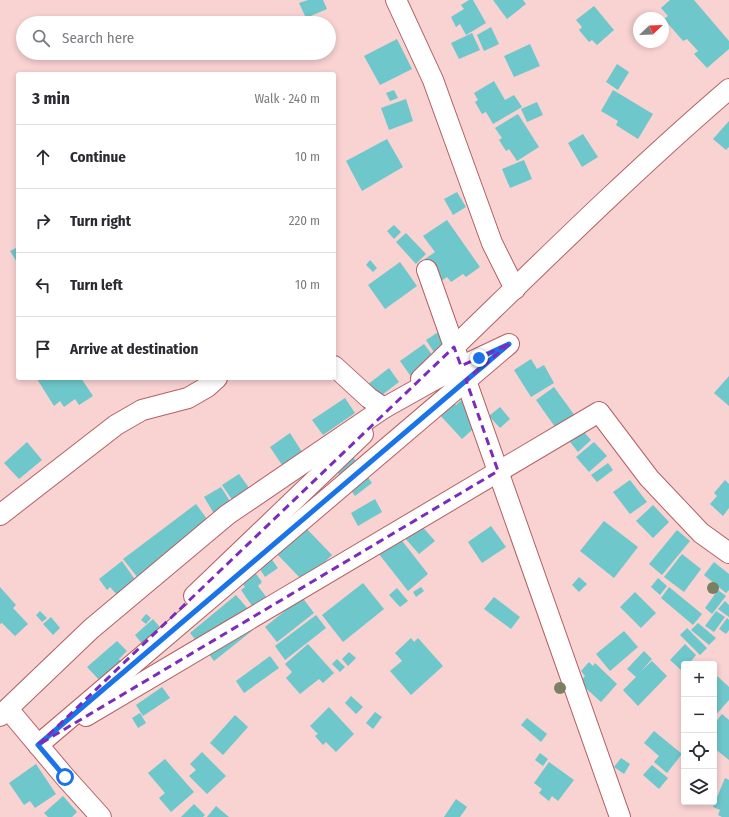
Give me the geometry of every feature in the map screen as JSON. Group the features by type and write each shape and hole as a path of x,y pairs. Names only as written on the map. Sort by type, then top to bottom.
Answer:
{"street":[{"path":"396,0 434,80 492,243 515,289"},
{"path":"38,745 515,289 606,199 681,130 729,89"},
{"path":"427,270 620,817"},
{"path":"38,745 509,344 443,375 384,408 227,515 91,629 4,713 38,745 101,817"},
{"path":"336,368 369,398 384,408"},
{"path":"0,515 116,425 142,410 188,398 207,387 215,380"},
{"path":"38,745 599,412 649,478 701,533 729,553"}],"highlighted area":[{"path":"509,344 466,380 498,471 38,745 454,347 461,366"}],"building":[{"path":"308,0 323,0 327,9 311,16 305,16 299,3"},
{"path":"469,0 473,0 486,23 466,35 460,24 456,27 451,17 464,9 461,5"},
{"path":"493,0 523,0 526,4 507,19"},
{"path":"670,0 694,0 729,41 729,49 707,68 694,54 698,51 687,39 683,41 669,25 669,12 664,12 661,8"},
{"path":"594,6 614,30 597,45 592,40 589,42 579,30 582,27 576,20"},
{"path":"491,27 499,44 484,51 477,35"},
{"path":"472,33 480,50 459,59 451,43"},
{"path":"397,39 412,69 380,85 364,56"},
{"path":"530,44 540,66 514,77 504,56"},
{"path":"617,64 629,72 618,90 606,82"},
{"path":"494,81 505,100 514,95 522,107 493,124 486,112 482,114 475,102 478,100 474,93"},
{"path":"394,90 398,98 390,101 386,93"},
{"path":"613,90 653,114 638,139 616,125 618,121 601,111"},
{"path":"406,99 413,121 389,130 381,108"},
{"path":"537,102 543,115 527,122 521,109"},
{"path":"518,114 539,147 517,161 509,149 506,151 499,140 502,138 495,128"},
{"path":"729,121 729,147 726,150 713,139"},
{"path":"583,134 598,157 582,167 568,143"},
{"path":"387,139 403,167 362,191 346,161"},
{"path":"524,160 532,179 510,188 502,169"},
{"path":"457,192 466,207 453,215 444,199"},
{"path":"447,220 480,267 466,277 463,274 451,282 447,277 438,283 422,261 435,252 423,236"},
{"path":"394,225 401,232 394,239 387,231"},
{"path":"406,233 426,254 416,264 396,242"},
{"path":"16,248 16,261 10,251"},
{"path":"370,260 377,268 373,272 366,265"},
{"path":"400,262 417,286 385,309 368,285"},
{"path":"451,324 439,360 426,340"},
{"path":"424,344 436,360 412,378 400,361"},
{"path":"531,359 537,369 544,365 554,383 531,397 514,370"},
{"path":"389,368 399,382 378,398 367,385"},
{"path":"729,376 729,406 714,393"},
{"path":"38,380 82,380 93,396 79,405 75,399 64,407 60,401 54,406"},
{"path":"554,387 578,420 560,434 536,400"},
{"path":"466,396 474,432 472,430 462,439 439,414 453,402 456,405"},
{"path":"345,398 355,413 323,435 312,420"},
{"path":"500,407 510,419 500,428 489,416"},
{"path":"583,431 591,440 578,452 570,442"},
{"path":"290,433 304,455 284,468 270,447"},
{"path":"27,442 42,460 19,479 4,463"},
{"path":"594,442 607,456 589,472 576,457"},
{"path":"353,457 372,483 355,496 336,470"},
{"path":"608,463 613,470 597,482 591,475"},
{"path":"239,474 252,492 235,504 222,485"},
{"path":"630,480 647,502 630,514 613,492"},
{"path":"725,480 729,484 729,508 723,516 710,504 717,496 714,493"},
{"path":"221,487 233,506 216,517 204,497"},
{"path":"375,499 382,512 358,526 351,513"},
{"path":"196,504 210,523 138,578 123,559"},
{"path":"653,505 669,522 653,538 636,521"},
{"path":"604,521 638,547 614,578 580,551"},
{"path":"420,524 435,541 419,554 404,537"},
{"path":"303,525 332,555 304,582 275,552"},
{"path":"491,526 506,547 482,563 468,542"},
{"path":"677,530 690,541 662,575 649,564"},
{"path":"396,533 428,574 408,591 375,549"},
{"path":"235,545 262,582 258,586 276,610 262,620 241,590 245,587 221,555"},
{"path":"682,554 701,569 684,592 664,577"},
{"path":"270,557 278,568 265,577 258,566"},
{"path":"122,561 136,581 117,595 110,587 107,590 99,579"},
{"path":"714,562 729,574 729,590 726,593 704,575"},
{"path":"579,577 587,584 579,592 572,585"},
{"path":"658,578 667,586 660,595 651,587"},
{"path":"363,583 384,609 343,642 322,615"},
{"path":"0,587 16,605 13,608 28,624 15,636 2,623 0,624"},
{"path":"421,587 424,591 416,597 413,592"},
{"path":"669,587 702,614 693,625 661,598"},
{"path":"397,588 408,601 400,607 389,595"},
{"path":"718,590 726,596 712,614 705,608"},
{"path":"635,592 656,613 641,628 620,607"},
{"path":"236,595 248,609 202,648 190,633"},
{"path":"302,597 314,613 277,642 265,627"},
{"path":"494,597 520,617 511,629 484,609"},
{"path":"725,601 729,605 729,617 718,609"},
{"path":"40,611 47,618 42,622 36,615"},
{"path":"716,611 725,617 714,632 705,626"},
{"path":"146,614 151,618 146,624 141,620"},
{"path":"316,615 326,628 285,660 275,646"},
{"path":"51,617 60,628 53,635 43,624"},
{"path":"727,618 729,620 729,630 726,634 719,629"},
{"path":"153,619 163,631 144,646 135,635"},
{"path":"245,619 253,630 214,661 206,650"},
{"path":"698,623 716,638 709,645 691,630"},
{"path":"687,628 707,648 700,655 680,635"},
{"path":"624,631 638,647 610,671 596,654"},
{"path":"411,638 414,642 418,638 443,666 411,695 390,671 402,661 395,653"},
{"path":"117,641 127,651 119,659 121,662 100,681 87,667"},
{"path":"308,644 334,673 323,683 319,679 300,694 286,678 292,672 285,664"},
{"path":"685,644 696,655 691,661 681,661 681,670 670,660"},
{"path":"644,651 652,659 641,671 652,661 667,676 638,706 623,690 636,677 627,669"},
{"path":"349,652 356,658 348,666 342,659"},
{"path":"270,656 279,668 244,693 236,681"},
{"path":"337,659 345,667 340,672 332,664"},
{"path":"589,662 593,666 595,663 617,684 601,702 579,682 585,676 581,671"},
{"path":"717,676 729,687 729,700 717,714"},
{"path":"162,687 170,698 143,716 136,705"},
{"path":"351,696 363,707 356,714 345,703"},
{"path":"329,707 354,734 336,752 326,742 323,745 315,736 318,734 310,726"},
{"path":"375,712 382,717 373,729 366,723"},
{"path":"140,713 146,723 138,728 132,718"},
{"path":"722,714 729,720 729,760 717,750 717,720"},
{"path":"235,715 248,727 223,755 210,743"},
{"path":"527,718 547,734 541,742 521,725"},
{"path":"654,731 681,753 681,755 667,773 654,762 659,756 644,743"},
{"path":"202,752 226,776 207,794 189,776 196,770 190,764"},
{"path":"540,753 548,759 543,766 535,760"},
{"path":"621,758 630,764 624,774 614,767"},
{"path":"165,759 194,792 171,812 159,798 165,793 148,773"},
{"path":"549,762 574,780 558,801 552,796 549,801 539,793 542,789 534,783"},
{"path":"36,764 56,794 35,808 30,801 24,805 9,783"},
{"path":"652,765 668,778 659,789 643,775"},
{"path":"725,778 729,780 729,817 722,817 718,815 720,810 713,807 714,805 717,805 717,797"},
{"path":"63,796 77,812 72,817 48,817 44,813"},
{"path":"456,799 467,807 460,817 444,817"},
{"path":"194,804 205,815 203,817 181,817"},
{"path":"216,806 229,817 207,817"}],"route":[{"path":"65,777 38,745 509,344 479,358"}]}
